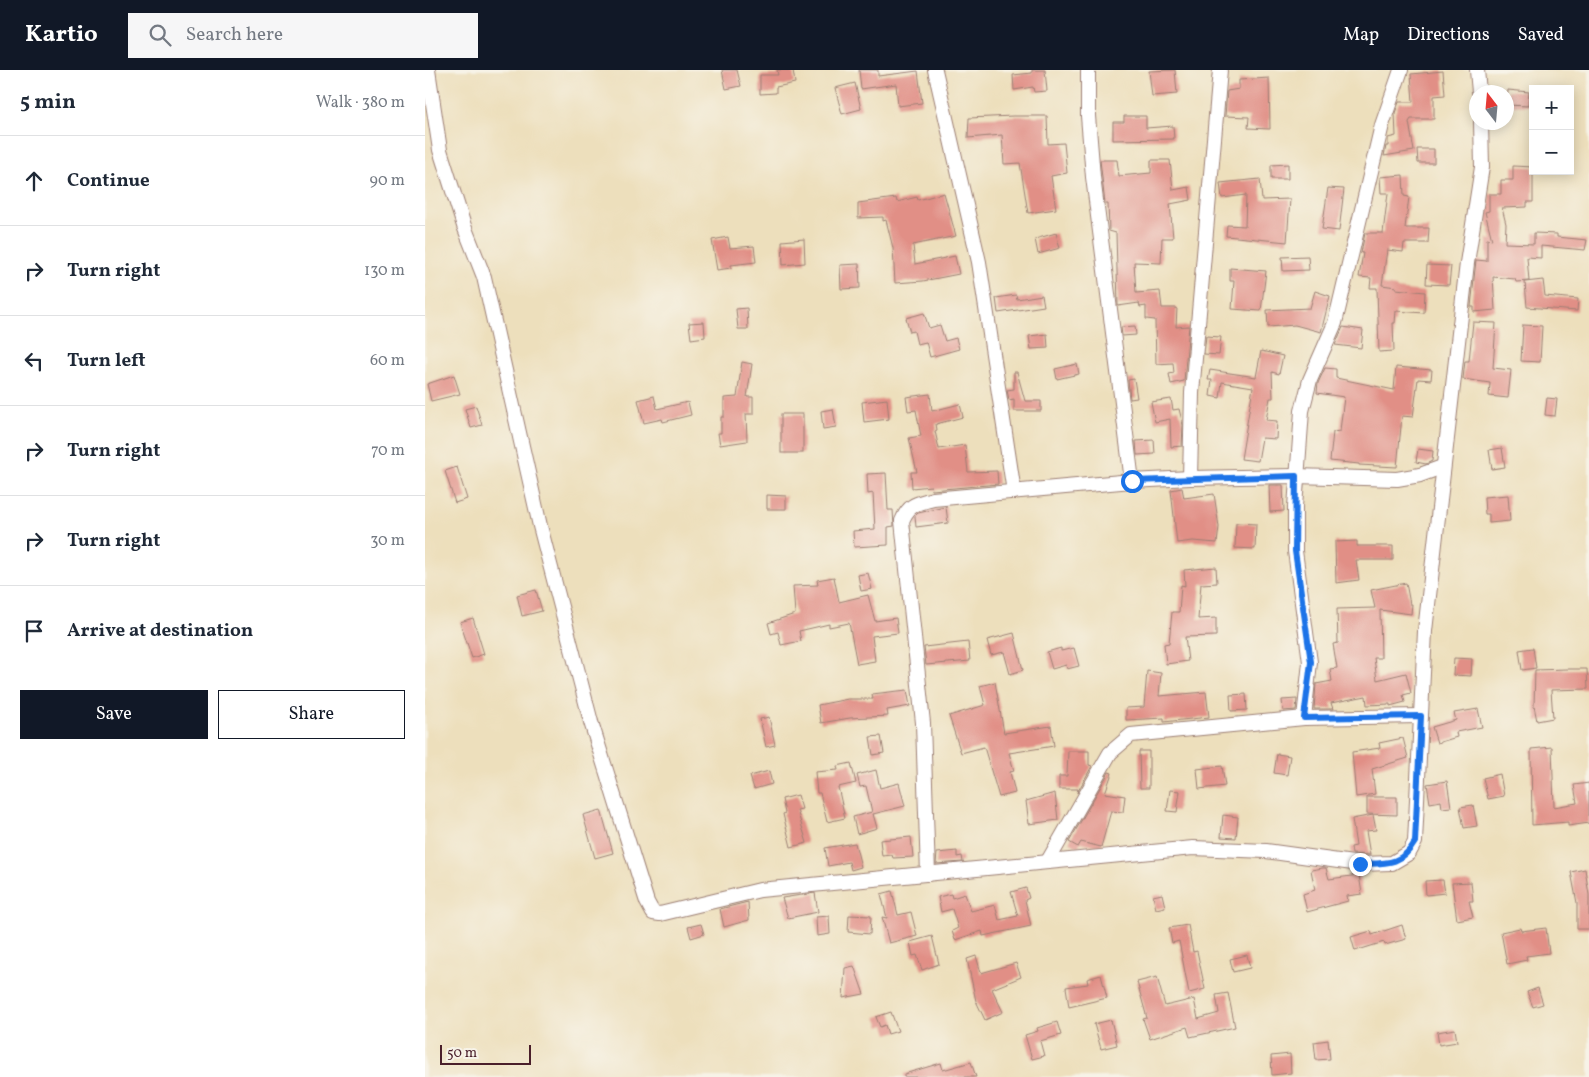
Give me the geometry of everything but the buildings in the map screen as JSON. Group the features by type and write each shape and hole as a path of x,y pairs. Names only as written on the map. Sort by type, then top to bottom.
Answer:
{"street":[{"path":"428,70 440,150 464,226 484,277 539,526 577,670 644,893 653,913 659,914 760,890 1193,848 1266,852 1360,864 1392,863 1409,853 1415,842 1425,631 1442,467 1467,263 1482,167 1481,130"},
{"path":"935,70 979,262 1014,492"},
{"path":"1088,70 1088,116 1093,177 1132,481"},
{"path":"1190,478 1192,393 1220,70"},
{"path":"1304,718 1311,662 1295,551 1296,476 1301,411 1310,380 1335,323 1382,125 1401,70"},
{"path":"1477,70 1478,85"},
{"path":"928,874 923,722 902,521 906,510 914,504 933,499 1132,481 1296,476 1397,479 1420,475 1442,467"},
{"path":"1048,861 1110,752 1131,735 1304,718 1421,716"}],"route":[{"path":"1132,481 1296,476 1295,551 1311,662 1304,718 1421,716 1415,842 1409,853 1392,863 1360,864"}]}
